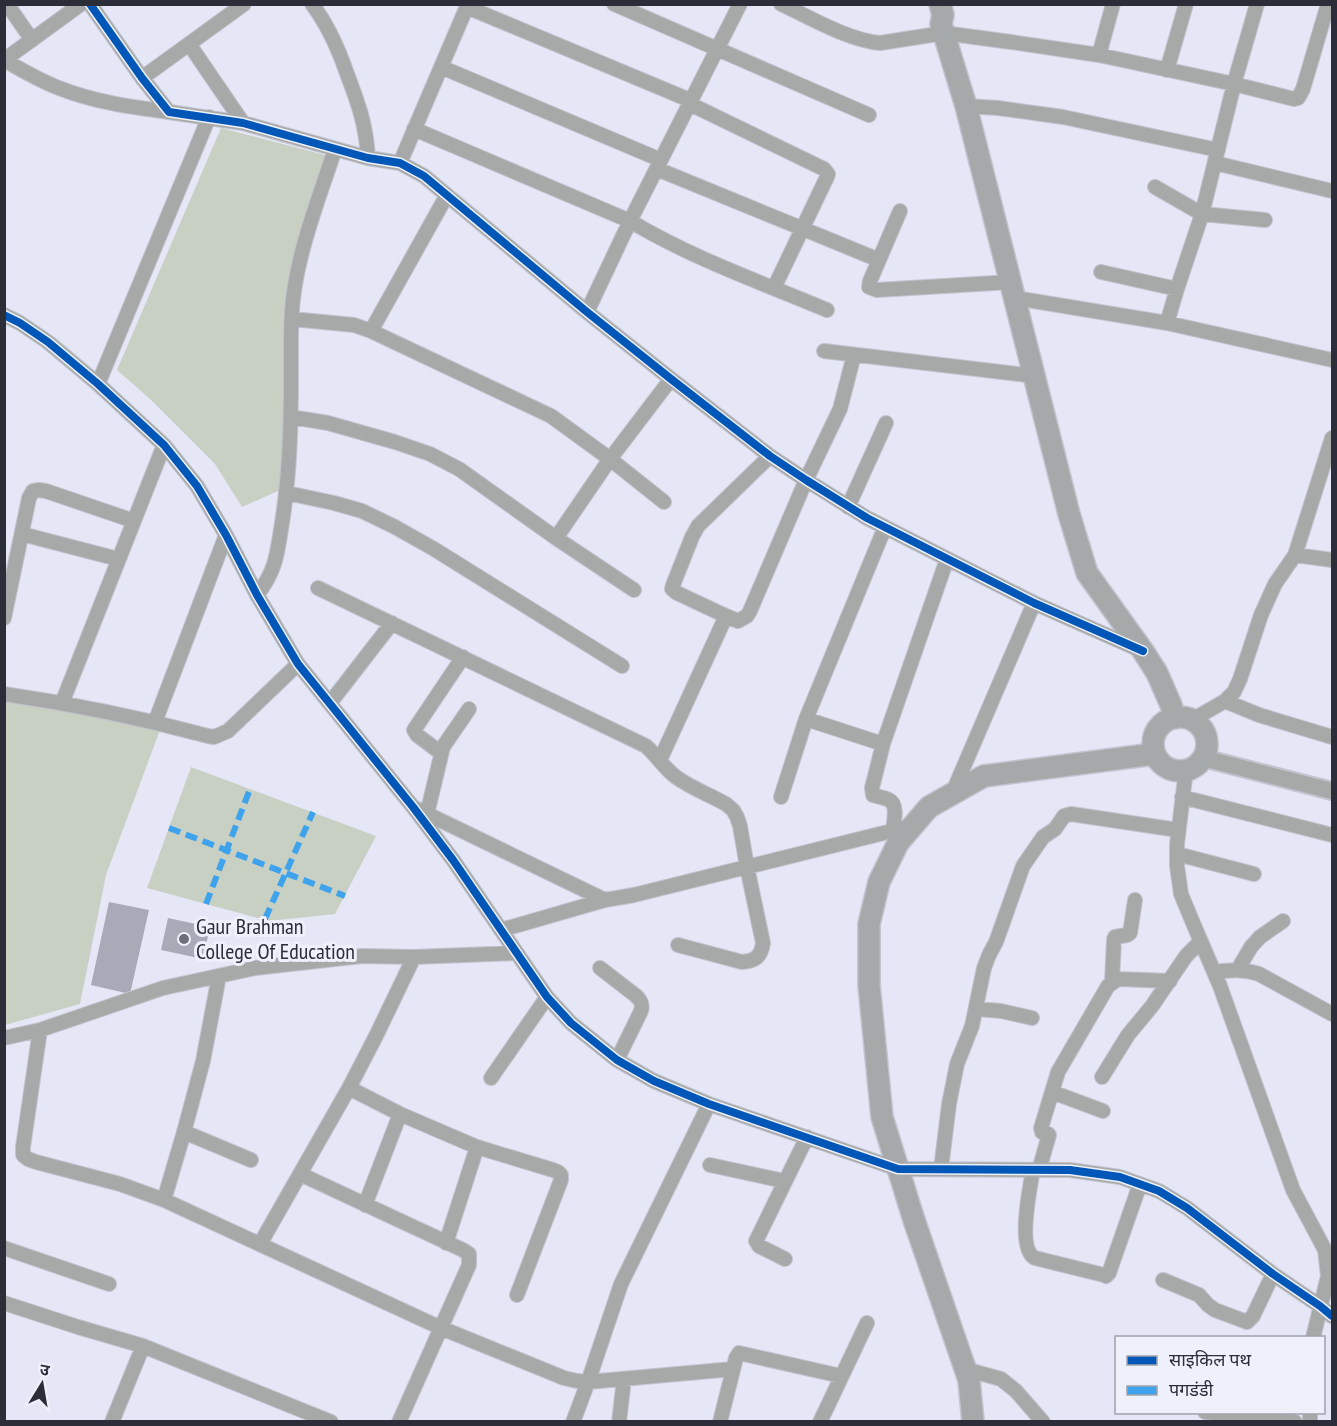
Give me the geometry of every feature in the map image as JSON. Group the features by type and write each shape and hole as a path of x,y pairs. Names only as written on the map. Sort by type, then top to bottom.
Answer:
{"highway":[{"path":"926,4 929,17 942,21 966,106 1069,514 1087,573 1143,651 1157,673 1171,705 1183,719 1203,730 1206,746 1194,764 1177,771 1168,768 1154,754 1154,736 1163,723 1183,719"},
{"path":"973,1422 969,1380 914,1220 882,1117 868,985 869,924 879,882 903,828 929,807 984,776 1154,754"}],"street":[{"path":"7,4 32,40"},
{"path":"81,4 4,60 57,88 83,97 122,106 243,123 368,158 400,163 424,177 671,379 770,456 806,480 885,528 1034,603 1143,651"},
{"path":"90,4 141,78 169,111"},
{"path":"141,78 244,4"},
{"path":"312,4 338,50 360,108 367,140 368,158"},
{"path":"614,4 869,115"},
{"path":"587,312 630,221 740,4"},
{"path":"781,4 845,34 870,42 880,43 942,21 1011,42 1099,55 1298,99 1329,4"},
{"path":"1099,55 1113,4"},
{"path":"1167,70 1186,4"},
{"path":"1167,323 1202,214 1234,84 1257,4"},
{"path":"400,163 467,6 691,102 826,171 827,177 774,288"},
{"path":"189,44 243,123"},
{"path":"441,67 879,260"},
{"path":"966,106 1063,117 1217,156 1332,191"},
{"path":"98,384 209,117"},
{"path":"414,129 630,221 690,253 827,310"},
{"path":"257,595 267,582 275,562 287,493 295,285 303,250 335,149"},
{"path":"1155,187 1202,214 1265,220"},
{"path":"371,331 447,195"},
{"path":"900,211 869,284 872,289 1013,290 1332,360"},
{"path":"1101,272 1177,289"},
{"path":"4,315 48,342 164,445 197,486 298,664 453,860 547,997 571,1023 617,1060 654,1081 709,1104 898,1169 1070,1170 1120,1177 1140,1184 1159,1191 1187,1208 1272,1274 1332,1316"},
{"path":"292,319 354,325 371,331 551,416 664,502"},
{"path":"824,351 1035,375"},
{"path":"770,456 698,526 672,589 676,593 738,621 747,616 750,611 806,480 840,409 854,355"},
{"path":"556,538 610,459 671,379"},
{"path":"291,417 328,423 430,454 459,469 634,590"},
{"path":"848,507 886,423"},
{"path":"1183,719 1225,701 1234,692 1268,598 1295,555 1332,438"},
{"path":"62,703 164,445"},
{"path":"4,618 29,498 33,491 39,490 134,521"},
{"path":"287,493 362,511 395,527 622,666"},
{"path":"781,797 806,719 885,528"},
{"path":"22,534 118,559"},
{"path":"155,722 226,535"},
{"path":"1295,555 1332,560"},
{"path":"501,930 605,900 634,895 903,828 892,801 876,797 872,792 883,744 947,559"},
{"path":"318,588 646,746 677,778 733,810 740,826 763,944 762,950 758,958 742,962 678,945"},
{"path":"952,794 1034,603"},
{"path":"660,760 726,616"},
{"path":"330,703 392,623"},
{"path":"441,753 417,735 414,730 463,657"},
{"path":"4,694 155,722 214,737 228,730 298,664"},
{"path":"1225,701 1259,715 1332,737"},
{"path":"427,814 441,753 447,740 469,709"},
{"path":"806,719 883,744"},
{"path":"1313,1336 1328,1276 1325,1250 1293,1190 1224,996 1181,894 1177,854 1182,797 1194,764 1332,791"},
{"path":"1182,797 1332,835"},
{"path":"413,807 605,900"},
{"path":"941,1169 957,1064 977,1009 984,968 1023,866 1043,837 1055,829 1064,816 1071,814 1178,830"},
{"path":"1177,854 1254,874"},
{"path":"1112,982 1114,939 1130,933 1135,900"},
{"path":"1238,969 1256,942 1283,921"},
{"path":"1102,1077 1128,1035 1152,1006 1186,956 1201,941"},
{"path":"4,1038 40,1030 163,988 255,968 362,956 414,957 517,953"},
{"path":"260,1244 349,1089 414,957"},
{"path":"600,968 635,995 642,1005 617,1060"},
{"path":"1214,972 1248,970 1270,979 1332,1014"},
{"path":"164,1200 203,1061 219,976"},
{"path":"1140,1184 1106,1276 1031,1256 1026,1236 1025,1216 1036,1170 1049,1137 1048,1134 1042,1132 1041,1128 1063,1061 1112,982 1118,979 1170,981"},
{"path":"491,1078 547,997"},
{"path":"977,1009 1001,1011 1032,1018"},
{"path":"40,1030 23,1147 23,1155 28,1159 120,1184 164,1200 441,1329 577,1381 588,1382 733,1369"},
{"path":"349,1089 477,1147 553,1170 561,1175 517,1294"},
{"path":"1052,1092 1103,1112"},
{"path":"573,1422 621,1284 709,1104"},
{"path":"365,1205 400,1114"},
{"path":"184,1132 251,1160"},
{"path":"785,1259 759,1246 756,1241 807,1137"},
{"path":"446,1243 477,1147"},
{"path":"710,1166 784,1181"},
{"path":"300,1174 469,1254 470,1260 399,1422"},
{"path":"4,1248 109,1284"},
{"path":"1162,1280 1199,1295 1215,1310 1247,1322 1253,1316 1272,1274"},
{"path":"4,1303 143,1346 330,1422"},
{"path":"820,1422 867,1323"},
{"path":"112,1422 143,1346"},
{"path":"720,1422 737,1355 742,1352 842,1376"},
{"path":"965,1369 1001,1379 1016,1391 1043,1422"},
{"path":"619,1422 624,1379"},
{"path":"1215,1414 1295,1422"}],"shaded area":[{"path":"221,128 325,155 291,272 287,327 284,463 280,490 242,507 215,464 149,398 117,370"},
{"path":"5,702 74,711 160,730 106,875 80,1004 5,1025"},
{"path":"191,767 376,836 335,914 269,921 147,888"}],"building":[{"path":"109,902 149,910 130,994 91,985"},
{"path":"168,918 210,927 203,959 161,950"}],"marked path":[{"path":"206,904 250,789"},
{"path":"265,919 313,812"},
{"path":"169,828 345,896"}],"cycle path":[{"path":"90,4 169,112 243,123 368,158 400,163 424,176 671,379 770,456 806,480 867,518 1034,603 1143,651"},
{"path":"4,315 48,342 164,445 197,486 298,664 453,860 547,997 571,1023 617,1060 654,1081 709,1104 898,1169 1070,1170 1120,1177 1159,1191 1187,1208 1332,1316"}],"place":[{"name":"Gaur Brahman College Of Education","path":"184,939"}]}
